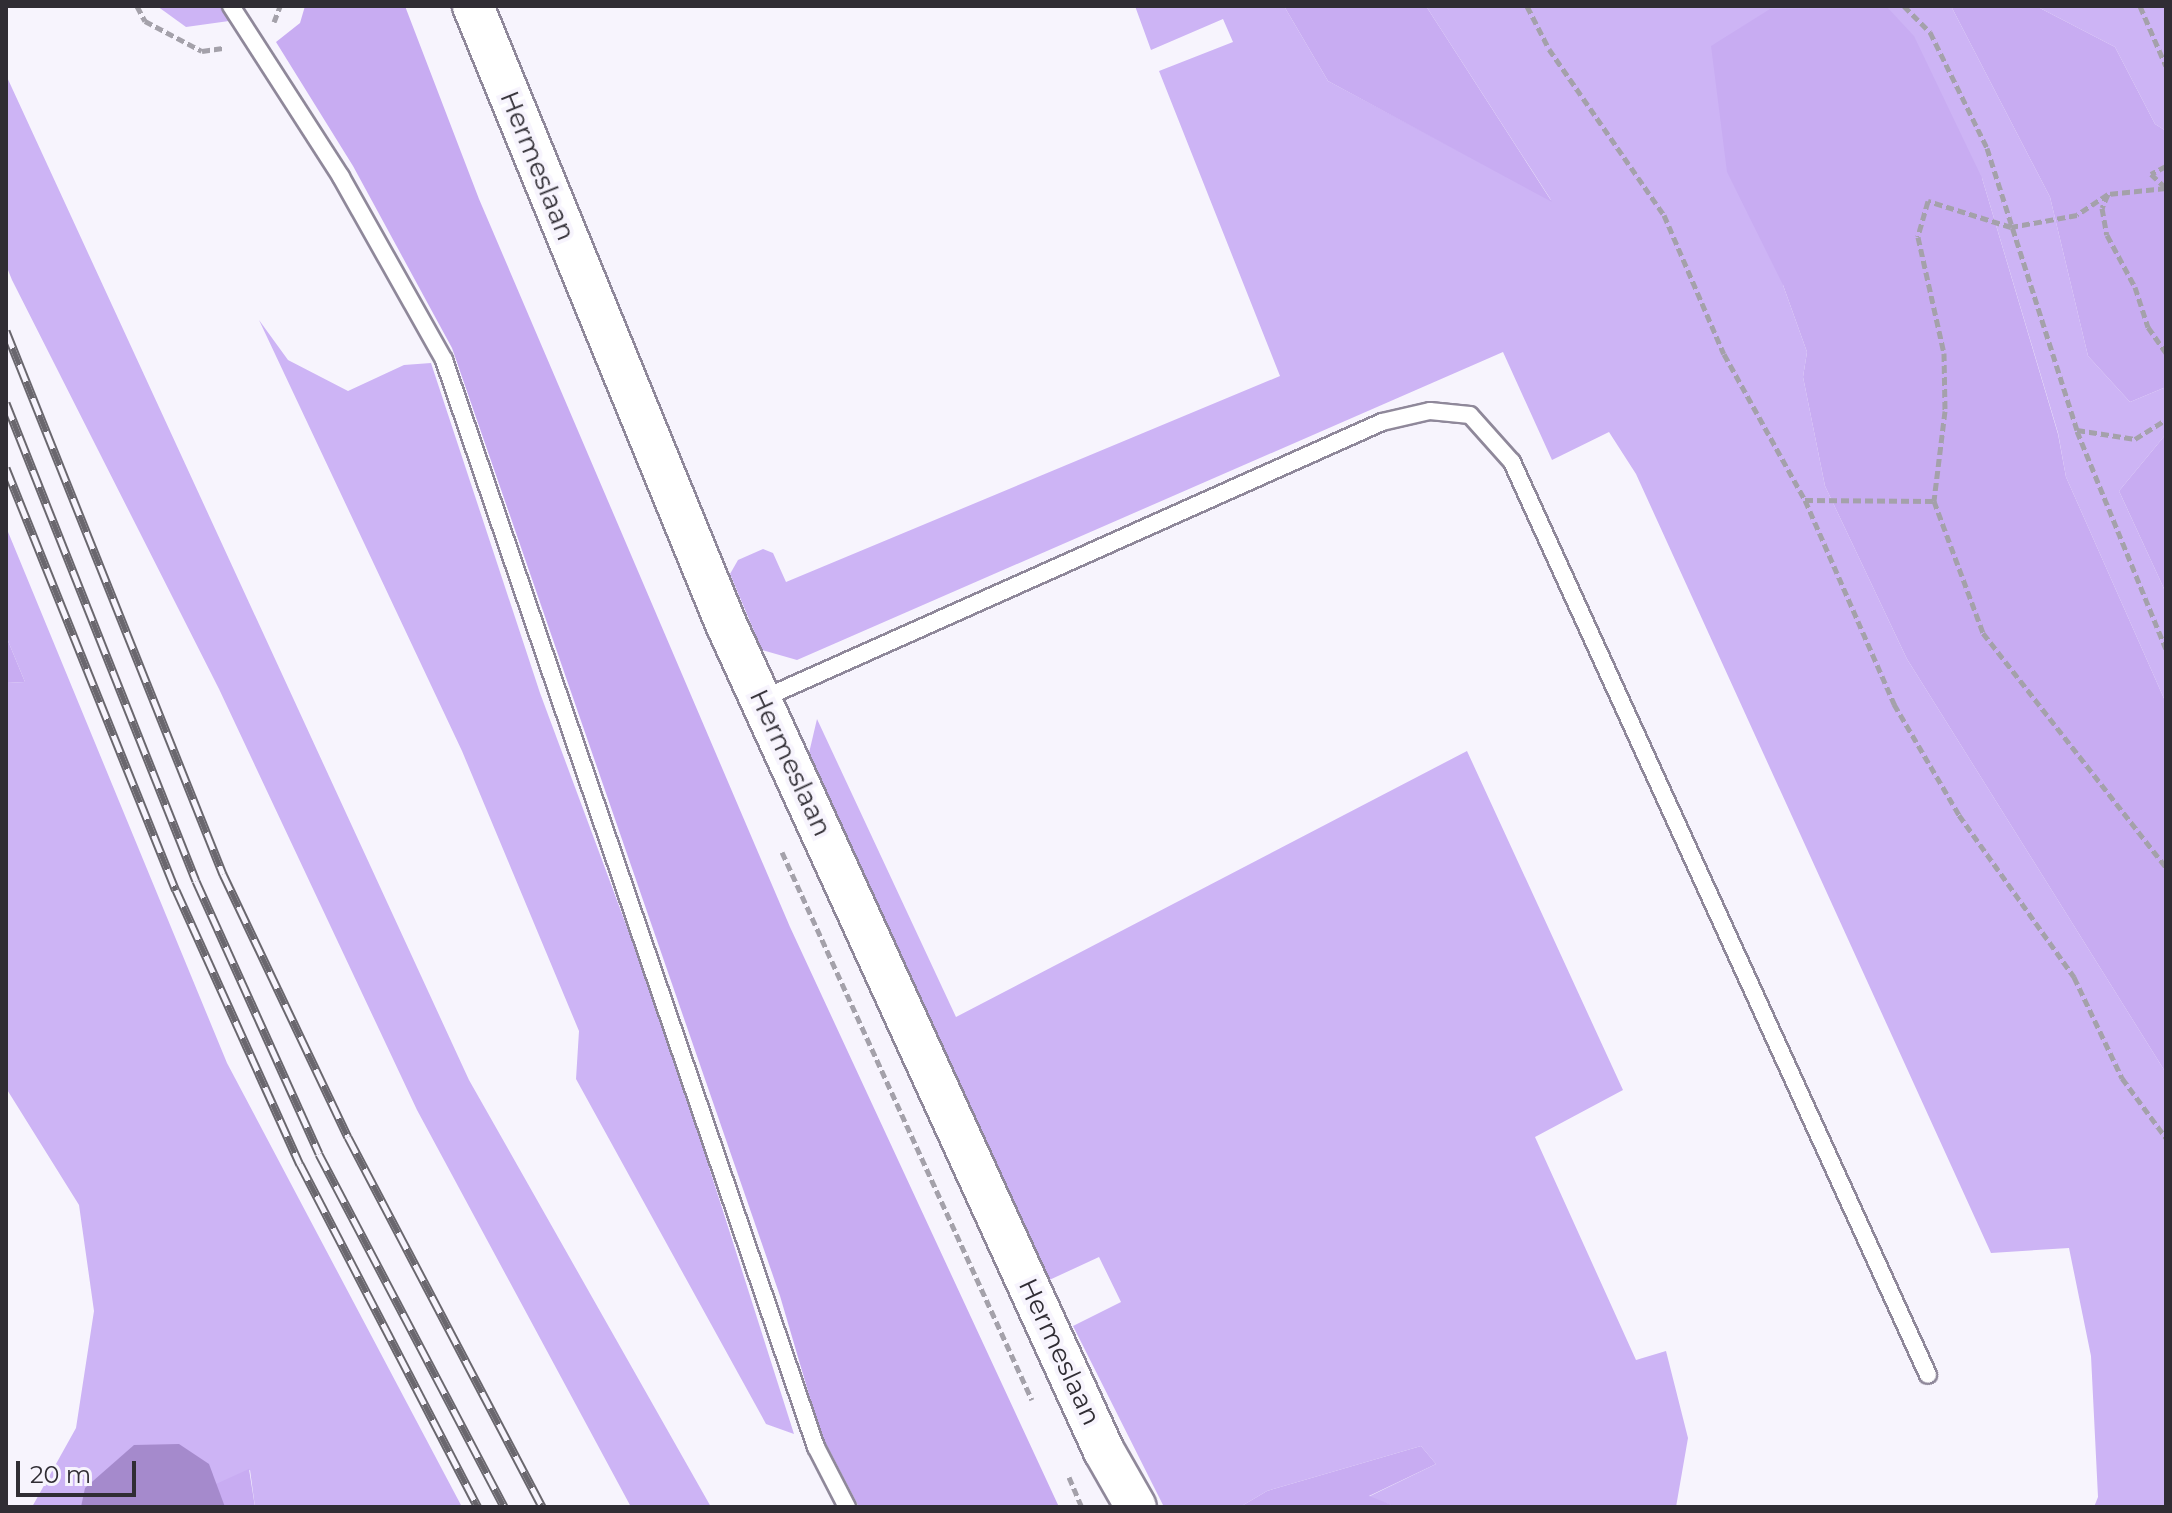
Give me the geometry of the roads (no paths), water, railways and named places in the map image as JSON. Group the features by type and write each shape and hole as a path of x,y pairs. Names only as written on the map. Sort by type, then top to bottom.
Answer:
{"street":[{"name":"Hermeslaan","path":"473,6 761,699 1104,1451 1136,1507"}],"lane":[{"path":"231,6 341,177 444,360 816,1447 847,1507"},
{"path":"761,699 1382,422 1430,411 1470,415 1512,462 1928,1375"}],"railway":[{"path":"6,331 223,874 348,1137 542,1507"},
{"path":"6,403 196,881 319,1154 504,1507"},
{"path":"6,468 176,890 300,1164 478,1507"}]}
